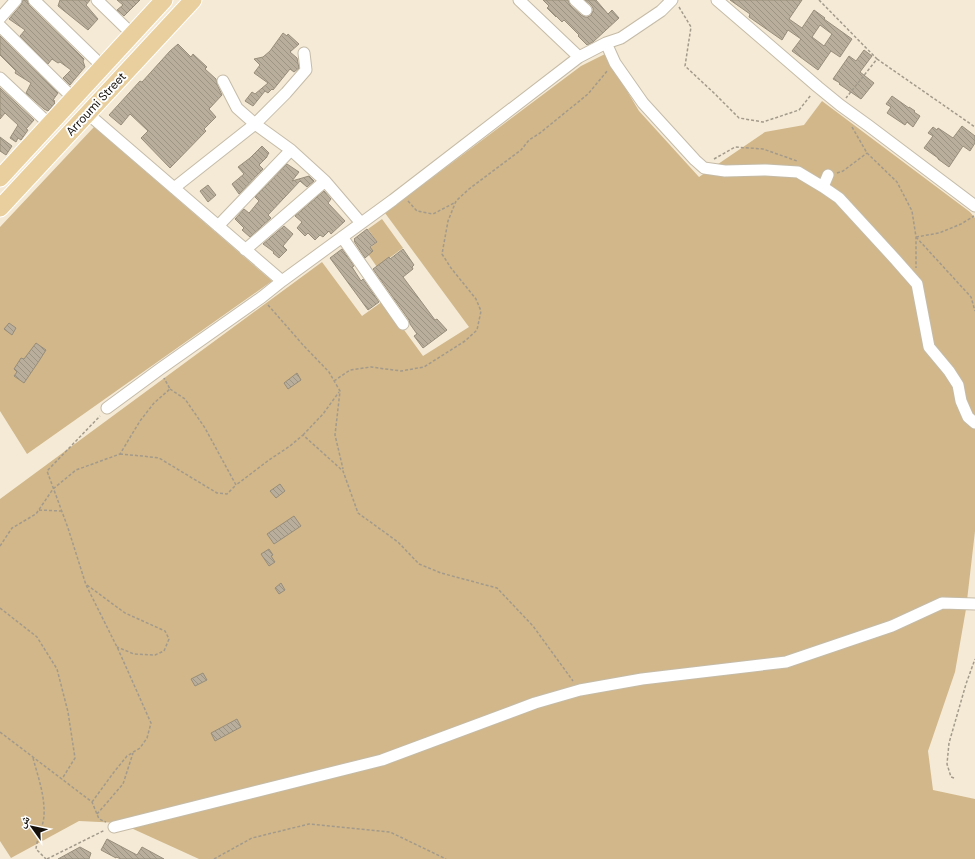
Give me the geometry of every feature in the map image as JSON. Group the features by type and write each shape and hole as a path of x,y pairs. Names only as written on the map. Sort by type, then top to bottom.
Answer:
{"main road":[{"name":"Arroumi Street","path":"0,208 193,0"},
{"name":"Arroumi Street","path":"0,178 162,1"}],"street":[{"path":"0,18 16,0"},
{"path":"34,0 102,66"},
{"path":"97,0 132,34"},
{"path":"519,0 579,57"},
{"path":"575,0 586,10"},
{"path":"717,0 840,105 975,206"},
{"path":"107,408 262,297 579,57 606,43 621,38 675,3"},
{"path":"0,26 73,98"},
{"path":"606,43 615,63 643,103 704,168 725,171 766,170 798,172 839,198 917,284 929,347 958,384 968,417 975,423"},
{"path":"174,188 255,124 286,93 306,70 304,53"},
{"path":"0,78 49,124"},
{"path":"223,81 237,108 255,124 291,150 325,181 361,223"},
{"path":"87,113 282,281"},
{"path":"218,226 291,150"},
{"path":"823,187 828,175"},
{"path":"246,250 325,181"},
{"path":"342,237 403,324"},
{"path":"114,827 382,760 535,703 580,690 642,678 786,662 892,626 942,603 975,604"}],"path":[{"path":"819,0 877,59 975,127"},
{"path":"675,3 692,27 684,66 739,118 763,122 799,110 818,87"},
{"path":"840,105 877,59"},
{"path":"401,193 418,211 433,214 456,201 469,189 522,150 529,140 540,133 588,94 615,63"},
{"path":"852,126 867,153 897,182 912,211 916,237 917,284"},
{"path":"695,160 711,160 735,147 763,149 800,162"},
{"path":"828,175 843,171 867,153"},
{"path":"334,381 350,370 371,366 401,371 424,367 465,341 477,330 481,311 476,299 451,268 442,254 448,221 456,201"},
{"path":"916,237 939,233 961,224 975,216"},
{"path":"916,237 971,297 975,311"},
{"path":"262,297 303,345 329,372 340,391 335,435 343,470 358,513 398,542 419,564 441,573 497,588 533,626 580,690"},
{"path":"160,369 170,389 185,399 205,428 236,485"},
{"path":"120,454 149,409 170,389"},
{"path":"0,546 12,528 36,514 53,489 76,470 120,454 159,458 217,493 227,494 236,485 303,435 323,414 340,391"},
{"path":"92,802 127,756 140,748 147,738 151,723 117,647 86,585 68,528 47,472 107,408"},
{"path":"303,435 343,470"},
{"path":"39,510 61,511"},
{"path":"86,585 126,613 165,631 169,639 164,651 155,655 134,654 117,647"},
{"path":"0,608 36,637 57,669 68,712 76,758 62,780"},
{"path":"954,778 951,777 947,764 949,743 964,689 975,659"},
{"path":"0,732 92,802 99,819 114,827"},
{"path":"97,814 123,784 133,752"},
{"path":"33,758 43,796 44,817 36,849 46,859 114,827"},
{"path":"214,859 252,838 309,824 390,832 446,859"}],"shaded area":[{"path":"605,54 639,111 699,177 765,132 804,125 822,101 970,212 975,218 975,531 966,609 955,672 928,751 933,790 975,799 975,859 199,859 120,823 79,821 11,858 0,841 0,499 322,262 362,316 383,301 423,356 469,327 385,213 581,66"},
{"path":"94,127 272,281 27,454 0,411 0,227"},
{"path":"382,219 403,248 377,267 368,254 370,248 377,242 368,229"}],"building":[{"path":"23,0 27,0 29,5 84,59 83,61 85,67 70,85 63,78 71,70 60,62 58,63 52,59 48,64 20,36 25,30 9,19 21,5"},
{"path":"60,0 90,0 86,5 98,19 88,30 58,6"},
{"path":"117,0 140,0 124,16 117,10 123,5"},
{"path":"543,0 568,0 570,5 581,15 588,17 591,15 593,8 585,0 596,0 608,14 612,10 619,18 593,42 587,45 564,20 562,22 547,8 549,6"},
{"path":"730,0 802,0 789,19 802,28 814,10 852,39 840,57 831,51 818,70 792,51 801,39 788,30 782,40 749,17 750,14","holes":["820,25 832,34 824,46 812,37"]},
{"path":"283,33 287,36 288,34 299,44 290,52 297,58 299,68 294,72 290,69 273,90 272,89 268,93 265,91 253,106 245,101 252,92 255,94 268,83 254,73 260,65 254,59 263,57 270,51"},
{"path":"0,36 58,93 53,100 55,103 48,111 26,93 31,83 15,73 16,71 0,55"},
{"path":"178,44 191,57 193,54 207,67 205,69 216,79 222,95 209,109 216,117 204,129 206,131 170,168 141,138 148,131 130,114 121,125 109,115 140,81 142,82"},
{"path":"864,50 872,56 860,72 874,83 861,99 833,79 849,56 856,61"},
{"path":"0,88 34,120 26,129 28,130 21,140 18,138 16,142 10,138 18,125 5,113 0,119"},
{"path":"892,96 920,116 913,127 907,122 905,125 887,113 891,107 886,104"},
{"path":"962,126 975,136 975,143 970,151 963,146 949,167 924,148 933,136 928,133 933,127 937,130 938,128 953,138"},
{"path":"0,137 12,146 6,155 0,151"},
{"path":"262,146 269,153 259,165 263,169 239,194 232,184 244,174 238,167"},
{"path":"287,164 299,172 292,181 309,176 314,181 307,187 300,181 268,215 271,218 250,237 242,230 244,228 235,219 244,209 249,213 250,212 259,201 255,197"},
{"path":"208,185 216,195 208,202 200,191"},
{"path":"324,191 331,199 328,203 345,221 331,234 329,231 323,237 320,235 315,240 308,233 305,236 297,228 302,222 295,216"},
{"path":"284,226 293,234 283,246 287,250 279,258 273,253 274,252 263,244"},
{"path":"367,229 377,242 370,247 373,251 365,258 354,239"},
{"path":"342,249 354,266 352,267 361,281 363,279 379,302 368,310 330,258"},
{"path":"403,249 414,265 412,267 413,269 403,277 435,320 437,319 447,330 423,348 414,336 417,334 409,320 373,269"},
{"path":"9,323 16,328 12,335 4,329"},
{"path":"36,343 46,350 24,383 14,376 17,372 14,369 21,358 24,359"},
{"path":"297,373 301,380 288,389 284,383"},
{"path":"280,484 285,491 276,498 270,491"},
{"path":"294,516 301,526 274,544 267,534"},
{"path":"269,549 275,562 269,566 261,554"},
{"path":"281,583 285,590 279,594 275,588"},
{"path":"203,673 207,680 195,686 191,679"},
{"path":"237,719 241,727 215,741 211,733"},
{"path":"107,839 137,855 142,847 164,859 116,858 101,850"},
{"path":"80,847 91,853 89,859 58,859"}]}
